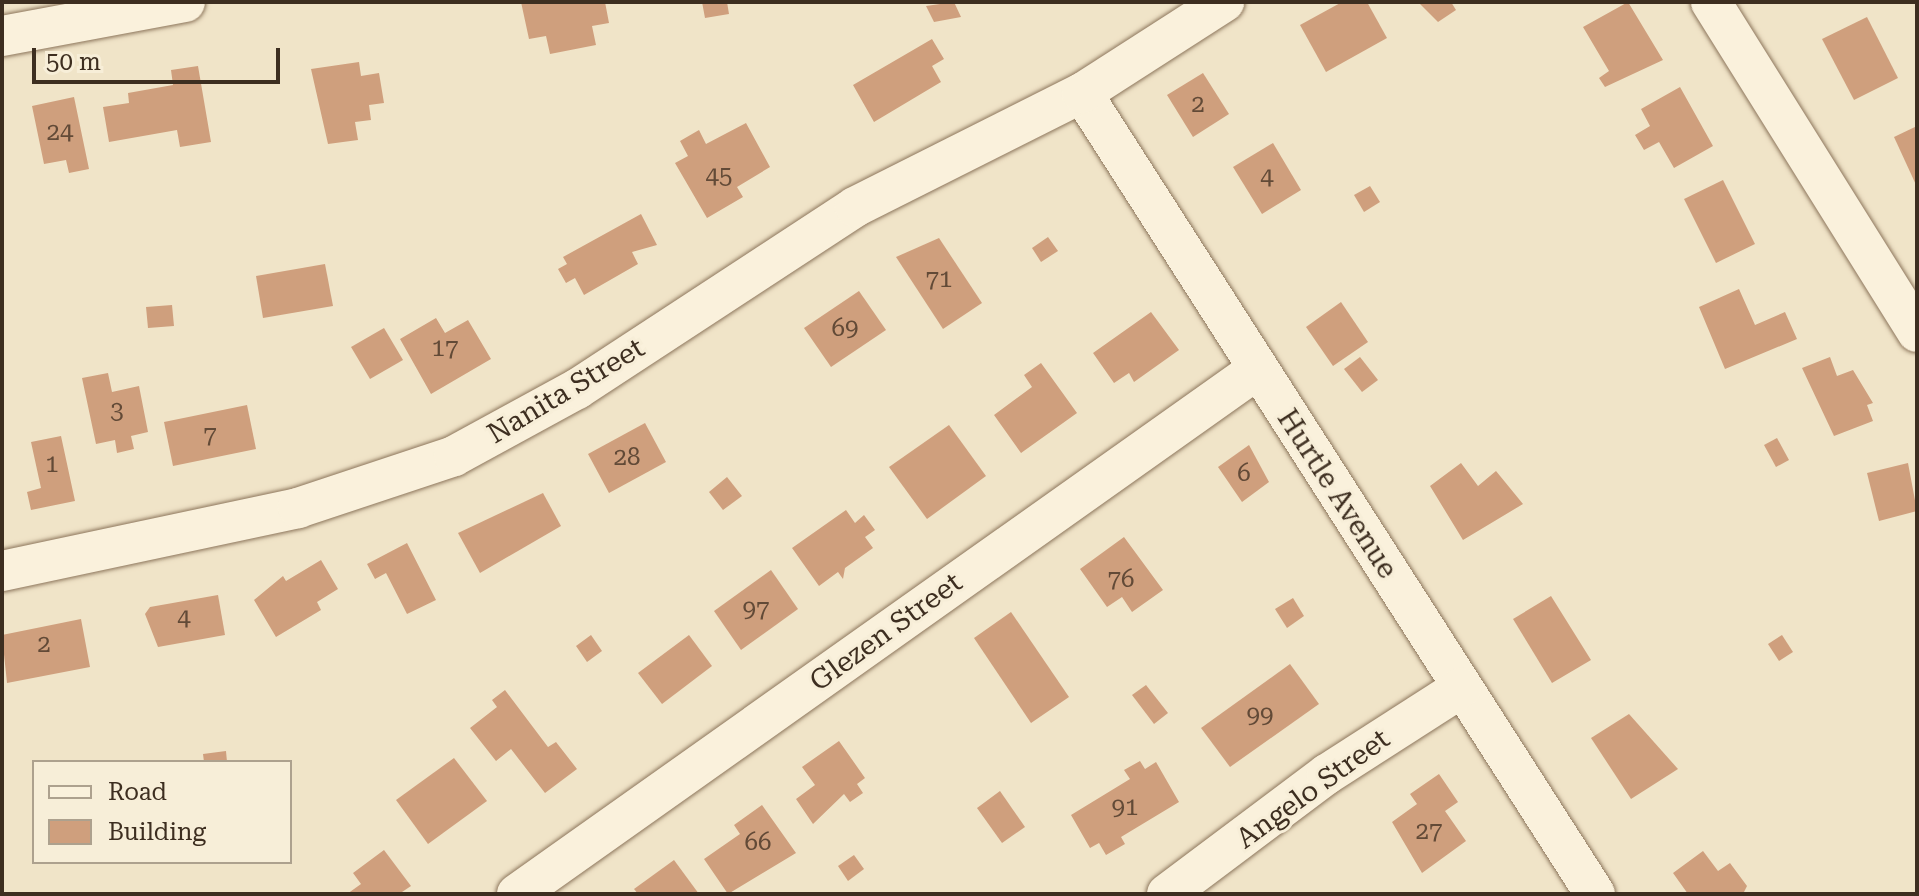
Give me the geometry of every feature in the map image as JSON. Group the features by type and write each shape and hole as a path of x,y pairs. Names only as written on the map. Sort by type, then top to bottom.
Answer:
{"street":[{"path":"2,36 185,2"},
{"name":"Nanita Street","path":"2,571 298,508 454,456 577,389 855,207 1082,93 1224,2"},
{"path":"1711,2 1917,332"},
{"name":"Hurtle Avenue","path":"1082,93 1255,371 1595,894"},
{"name":"Glezen Street","path":"517,894 1255,371"},
{"name":"Angelo Street","path":"1167,894 1327,774 1461,688"}],"building":[{"path":"521,2 605,2 609,23 592,26 596,45 550,54 546,36 529,39"},
{"path":"702,2 727,2 729,14 705,18"},
{"path":"954,2 961,17 934,22 926,6"},
{"path":"1342,2 1367,2 1387,38 1326,72 1300,25"},
{"path":"1418,2 1451,2 1456,10 1438,22"},
{"path":"1628,2 1663,60 1605,87 1599,78 1609,71 1583,27"},
{"path":"1867,17 1898,78 1854,100 1822,39"},
{"path":"932,39 944,59 932,66 941,82 874,122 853,85"},
{"path":"359,62 361,76 379,73 384,103 369,105 371,120 355,122 358,140 328,144 311,69"},
{"path":"198,66 211,142 180,147 177,130 109,142 103,107 129,103 128,93 173,85 171,70"},
{"path":"1203,73 1229,114 1193,137 1167,95"},
{"path":"1680,87 1713,146 1674,168 1659,142 1644,150 1635,135 1650,126 1641,109"},
{"path":"74,97 89,169 69,173 66,160 44,164 32,106"},
{"path":"746,123 770,167 737,187 743,197 707,218 675,163 688,156 680,141 699,130 706,144"},
{"path":"1917,126 1917,187 1894,137"},
{"path":"1273,143 1301,190 1262,214 1233,167"},
{"path":"1723,180 1755,244 1716,263 1684,199"},
{"path":"1370,186 1380,202 1364,212 1354,195"},
{"path":"641,214 657,245 632,252 638,264 584,295 575,278 566,283 558,269 567,264 563,257"},
{"path":"1048,237 1058,251 1041,262 1032,248"},
{"path":"939,238 982,303 943,329 896,257"},
{"path":"325,264 333,306 263,318 256,276"},
{"path":"1739,289 1755,325 1785,312 1797,339 1725,369 1699,307"},
{"path":"859,291 886,330 831,367 804,328"},
{"path":"1341,302 1368,342 1333,366 1306,327"},
{"path":"172,305 174,326 148,328 146,307"},
{"path":"1151,312 1179,350 1134,382 1129,373 1114,383 1093,353"},
{"path":"436,318 445,333 468,320 491,359 431,394 400,339"},
{"path":"384,328 403,360 370,379 351,347"},
{"path":"1360,357 1378,380 1362,392 1344,369"},
{"path":"1830,357 1837,376 1853,370 1873,403 1867,405 1873,421 1834,436 1802,368"},
{"path":"1041,363 1077,413 1021,453 994,415 1032,387 1024,375"},
{"path":"108,373 112,392 139,386 148,432 131,436 134,449 117,453 115,440 96,444 82,378"},
{"path":"247,405 256,449 173,466 164,422"},
{"path":"645,423 666,462 609,493 588,454"},
{"path":"949,425 986,476 927,519 889,467"},
{"path":"61,436 75,501 31,510 27,492 41,488 31,442"},
{"path":"1777,438 1789,460 1776,467 1764,445"},
{"path":"1249,445 1269,482 1242,502 1218,467"},
{"path":"1461,463 1478,486 1496,471 1523,504 1463,540 1430,486"},
{"path":"1908,463 1917,511 1879,521 1867,473"},
{"path":"727,477 742,496 723,510 709,492"},
{"path":"543,493 561,526 480,573 458,533"},
{"path":"846,510 855,523 864,515 875,530 865,537 873,548 845,568 843,579 838,572 819,586 792,548"},
{"path":"1124,537 1163,590 1132,612 1122,597 1107,607 1080,569"},
{"path":"407,543 436,600 407,614 386,573 375,579 367,564"},
{"path":"321,560 338,589 317,602 321,610 276,637 254,600 283,576 286,581"},
{"path":"771,570 798,609 741,650 714,611"},
{"path":"218,595 225,635 158,647 145,614 150,607"},
{"path":"1551,596 1591,660 1552,683 1513,619"},
{"path":"1293,598 1304,616 1287,628 1275,609"},
{"path":"1011,612 1069,697 1031,723 974,638"},
{"path":"81,619 90,667 7,683 2,635"},
{"path":"591,635 602,651 587,662 576,646"},
{"path":"689,635 712,666 662,704 638,673"},
{"path":"1782,635 1793,652 1779,661 1768,644"},
{"path":"1290,664 1319,704 1230,767 1201,728"},
{"path":"1146,685 1168,713 1154,724 1132,695"},
{"path":"505,690 548,747 556,742 577,769 545,793 511,749 496,761 470,728 497,707 492,700"},
{"path":"1629,714 1678,769 1631,799 1591,738"},
{"path":"839,741 865,778 857,784 863,793 850,802 844,794 813,824 796,799 815,785 802,767"},
{"path":"226,751 227,760 204,760 203,754"},
{"path":"454,758 487,801 428,844 396,800"},
{"path":"1140,761 1145,769 1156,762 1179,802 1121,837 1125,844 1106,855 1099,843 1090,848 1071,815 1130,779 1124,770"},
{"path":"1439,774 1458,802 1445,811 1466,841 1422,873 1392,822 1417,804 1410,794"},
{"path":"1000,791 1025,827 1002,843 977,808"},
{"path":"762,805 796,853 728,894 704,859 740,834 734,825"},
{"path":"384,850 411,886 399,894 347,894 361,884 353,873"},
{"path":"1703,851 1718,871 1730,863 1747,886 1743,894 1688,894 1673,873"},
{"path":"854,855 864,869 848,881 838,866"},
{"path":"674,860 699,894 638,894 634,889"}]}
